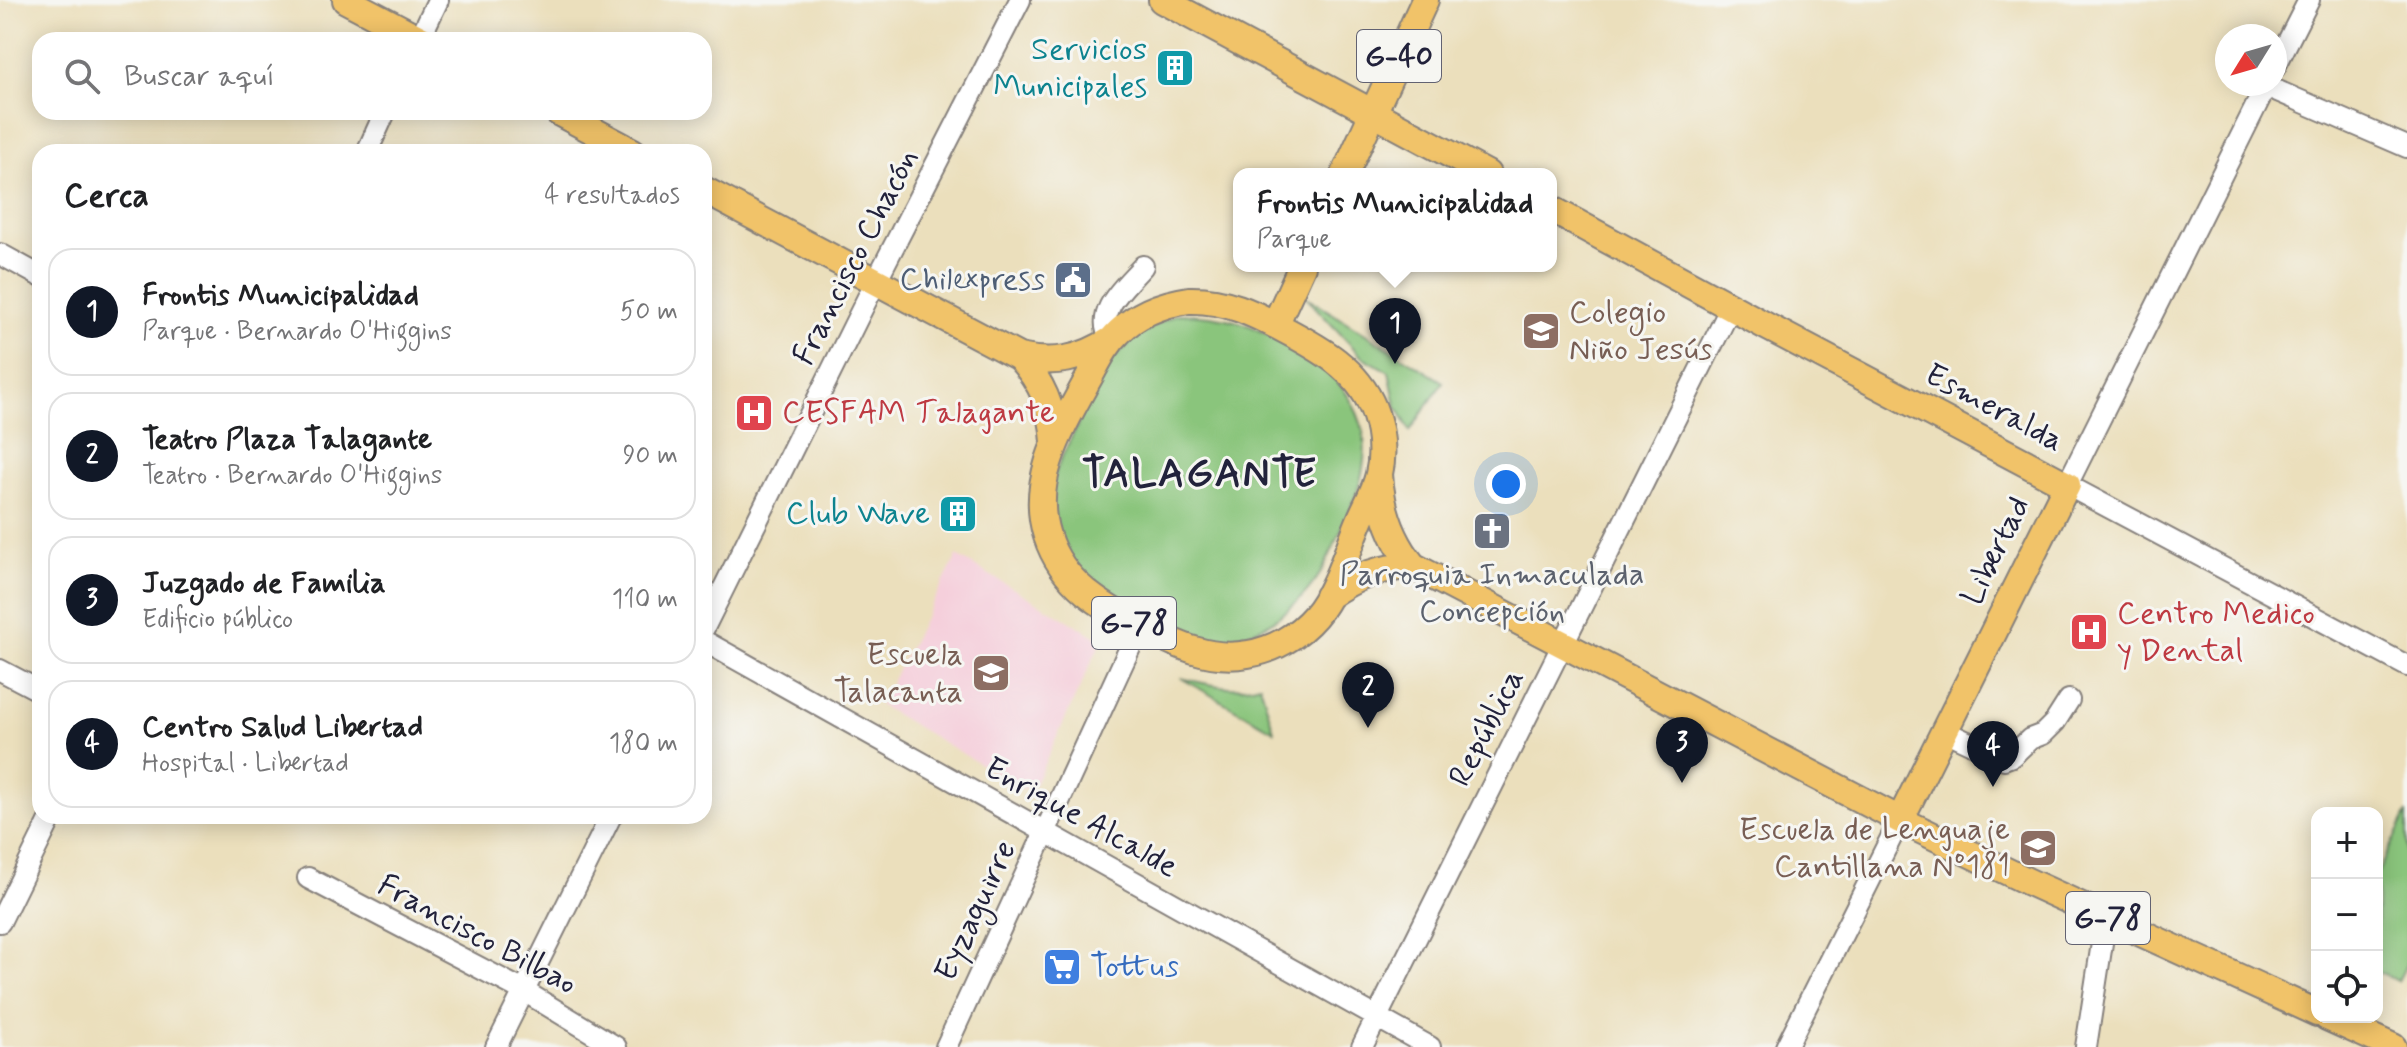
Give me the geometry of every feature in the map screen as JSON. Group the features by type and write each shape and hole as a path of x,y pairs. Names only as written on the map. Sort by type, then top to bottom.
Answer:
{"main road":[{"path":"346,0 405,32"},
{"path":"1162,0 1476,168"},
{"name":"G-40","path":"1348,168 1425,0"},
{"path":"573,120 618,144"},
{"name":"G-78","path":"712,194 1019,357 1035,361 1082,356 1111,340 1140,315 1164,305 1189,300 1214,300 1229,304 1275,325 1335,359 1359,383 1378,423 1382,503 1390,530 1413,566 1900,820 2311,1010"},
{"name":"Esmeralda","path":"1557,212 2067,485"},
{"path":"1275,325 1299,272"},
{"name":"G-78","path":"1111,340 1055,442 1044,479 1043,521 1061,566 1081,589 1140,626 1192,651 1227,656 1268,649 1297,633 1328,596 1379,474"},
{"name":"G-78","path":"1019,357 1046,396 1055,442"},
{"name":"Libertad","path":"1900,820 2067,485"},
{"name":"G-78","path":"1328,596 1372,571 1413,566"},
{"path":"2339,1023 2384,1045"}],"street":[{"path":"424,32 438,0"},
{"name":"Francisco Chacón","path":"712,612 1020,0"},
{"name":"Libertad","path":"2287,43 2309,0"},
{"path":"2287,88 2407,147"},
{"name":"Libertad","path":"2067,485 2261,96"},
{"path":"371,144 381,120"},
{"path":"0,254 32,272"},
{"path":"1111,340 1104,324 1107,310 1143,266"},
{"name":"República","path":"1362,1047 1731,307"},
{"name":"Esmeralda","path":"2067,485 2407,666"},
{"name":"Eyzaguirre","path":"946,1047 1140,626"},
{"name":"Enrique Alcalde","path":"712,645 1430,1047"},
{"path":"0,670 32,687"},
{"path":"1944,731 2004,759 2012,756 2030,739 2043,734 2069,700"},
{"name":"Libertad","path":"1786,1047 1900,820"},
{"path":"0,922 48,824"},
{"path":"496,1047 607,824"},
{"name":"Francisco Bilbao","path":"308,878 524,991 616,1047"},
{"path":"2086,1047 2106,917"}],"shaded area":[{"name":"Escuela Talacanta","path":"957,556 1102,640 1035,784 1023,789 879,705"}],"green space":[{"path":"1306,297 1443,382 1410,431 1396,405 1389,372 1361,356"},
{"path":"1177,314 1210,316 1242,323 1276,339 1335,379 1347,395 1362,426 1365,453 1357,493 1330,556 1316,580 1297,602 1272,621 1259,629 1230,638 1182,634 1137,613 1095,585 1075,565 1067,551 1052,506 1056,471 1102,373 1135,339"},
{"path":"1181,678 1231,687 1260,684 1274,731"},
{"path":"2407,812 2407,963 2398,981 2383,975 2383,862"}],"place":[{"name":"Servicios Municipales","path":"1175,68"},
{"name":"Chilexpress","path":"1073,280"},
{"name":"Colegio Niño Jesús","path":"1541,331"},
{"name":"Frontis Municipalidad","path":"1395,364"},
{"name":"CESFAM Talagante","path":"754,413"},
{"name":"Club Wave","path":"958,514"},
{"name":"Parroquia Inmaculada Concepción","path":"1492,531"},
{"name":"Centro Medico y Dental","path":"2089,632"},
{"name":"Escuela Talacanta","path":"991,673"},
{"name":"Teatro Plaza Talagante","path":"1368,728"},
{"name":"Juzgado de Familia","path":"1682,783"},
{"name":"Centro Salud Libertad","path":"1993,787"},
{"name":"Escuela de Lenguaje Cantillana Nº181","path":"2038,848"},
{"name":"Tottus","path":"1062,967"}],"district":[{"name":"TALAGANTE","path":"1200,475"}]}
